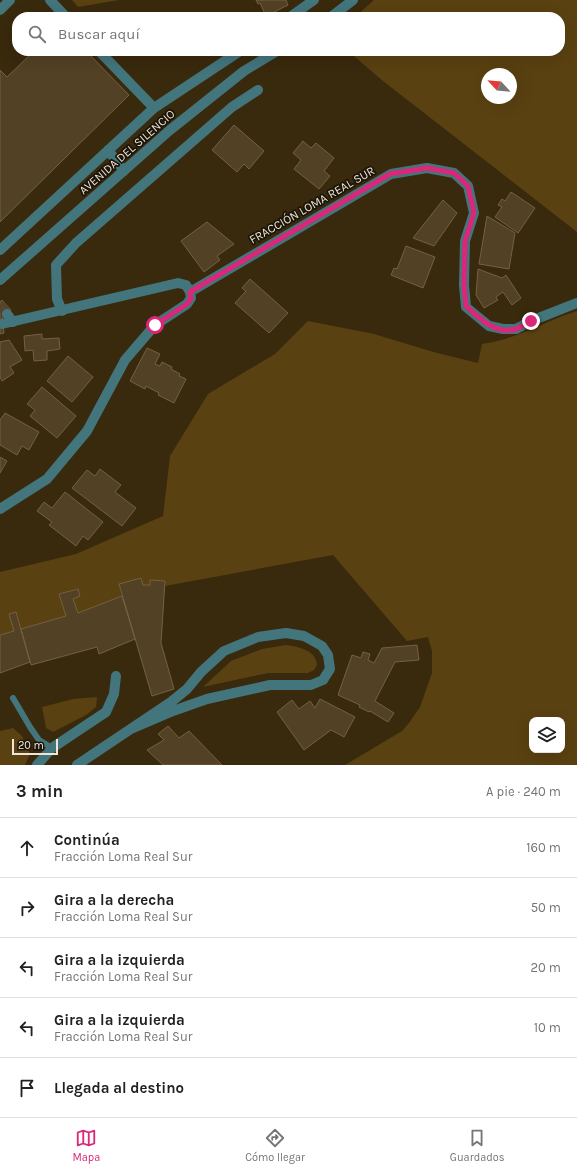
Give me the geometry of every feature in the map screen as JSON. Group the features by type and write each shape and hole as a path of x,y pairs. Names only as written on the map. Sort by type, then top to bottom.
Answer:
{"street":[{"path":"0,10 10,0"},
{"path":"50,0 61,12"},
{"path":"297,12 314,0"},
{"path":"337,12 353,0"},
{"path":"104,56 154,108"},
{"name":"AVENIDA DEL SILENCIO","path":"0,250 154,108 232,56"},
{"name":"AVENIDA DEL SILENCIO","path":"0,280 170,130 244,71 269,56"},
{"path":"62,311 57,298 56,265 76,243 226,112 246,96 258,90"},
{"path":"108,150 124,171"},
{"name":"FRACCIÓN LOMA REAL SUR","path":"190,292 390,174 427,168 454,173 468,186 474,213 465,241 464,285 466,306 470,311 489,326 503,329 516,329 531,321 577,303"},
{"path":"0,509 46,479 87,431 125,360 155,325 187,304 191,298 190,292 186,285 178,283 62,311 10,318 2,324"},
{"path":"77,765 171,702 187,689 201,672 224,650 258,637 286,633 304,636 322,646 328,655 330,669 323,680 311,685 270,685 207,699 173,711 131,729"},
{"path":"37,765 52,748 106,712 114,694 116,676"}],"lane":[{"path":"13,698 30,727 40,740 52,748"}],"shaded area":[{"path":"72,0 119,0 78,7"},
{"path":"374,0 577,0 577,232 383,81 354,56 565,56 565,12 361,12"},
{"path":"577,311 577,765 345,765 402,731 409,723 420,707 432,673 432,651 428,637 407,641 333,555 165,586 165,581 150,580 150,585 143,585 141,578 119,584 122,596 78,613 73,599 80,596 77,589 59,594 66,616 21,629 16,612 9,614 14,631 0,635 0,572 76,554 163,516 170,456 208,394 275,354 308,321 374,334 437,353 478,363 482,344 506,339"},
{"path":"286,645 301,648 314,656 317,665 314,670 308,673 268,673 203,687 231,661 262,649"},
{"path":"97,697 96,707 86,715 53,732 46,728 42,707 73,699"},
{"path":"13,728 22,736 30,754 25,765 0,765 0,731"}],"building":[{"path":"256,0 286,0 288,5 274,12 264,12 260,3 258,4"},
{"path":"29,56 91,56 129,95 0,222 0,70 7,77"},
{"path":"234,125 264,151 249,169 244,164 237,172 212,150"},
{"path":"303,141 311,148 316,143 334,158 324,171 330,176 319,189 294,169 301,160 293,153"},
{"path":"511,192 535,208 518,233 495,217 502,207 498,205 502,199 505,201"},
{"path":"443,200 457,213 434,246 413,238"},
{"path":"487,216 515,233 509,269 479,264"},
{"path":"207,222 234,244 217,256 220,260 204,272 181,241"},
{"path":"406,246 435,257 423,288 391,275 394,268 397,269"},
{"path":"478,269 502,278 506,275 521,298 512,305 503,292 497,296 496,298 498,300 484,308 476,295"},
{"path":"250,279 288,313 269,333 235,303 246,291 242,288"},
{"path":"2,300 11,310 2,318 4,333 0,334 0,302"},
{"path":"42,334 42,339 59,338 60,349 47,351 47,360 34,361 33,350 25,351 24,336"},
{"path":"9,340 22,360 10,367 14,373 2,381 0,377 0,342"},
{"path":"147,348 160,354 155,364 160,366 162,362 172,367 171,369 180,374 179,376 186,379 174,403 158,395 159,393 146,386 145,389 130,381"},
{"path":"68,356 93,377 72,402 47,381"},
{"path":"42,387 76,416 57,438 30,416 35,410 27,404"},
{"path":"5,413 39,432 29,450 22,446 17,455 0,445 0,420"},
{"path":"0,457 7,461 0,473"},
{"path":"100,469 121,485 115,492 136,508 122,526 72,488 87,470 95,476"},
{"path":"65,492 103,522 88,540 83,536 76,546 49,525 52,522 37,511 44,502 52,508"},
{"path":"141,578 143,585 150,585 150,580 165,581 161,643 174,689 152,696 119,584"},
{"path":"78,589 80,596 73,599 78,613 122,596 135,639 99,654 97,647 31,665 21,629 66,616 59,594"},
{"path":"16,612 30,662 0,673 0,635 14,631 9,614"},
{"path":"417,645 419,660 395,662 375,701 394,713 388,722 370,711 369,712 359,707 360,705 338,695 352,655 361,658 363,652 370,654 368,660 374,663 382,648"},
{"path":"320,699 355,717 344,737 331,730 304,750 277,712 292,700 299,709 310,701 315,708"},
{"path":"168,726 179,738 189,731 222,765 163,765 147,750 164,740 158,734"}],"tunnel":[{"path":"0,304 7,314"}],"route":[{"path":"155,325 182,309 191,298 190,292 390,174 427,168 454,173 468,186 474,213 465,241 464,285 466,306 489,326 503,329 516,329 531,321"}]}
